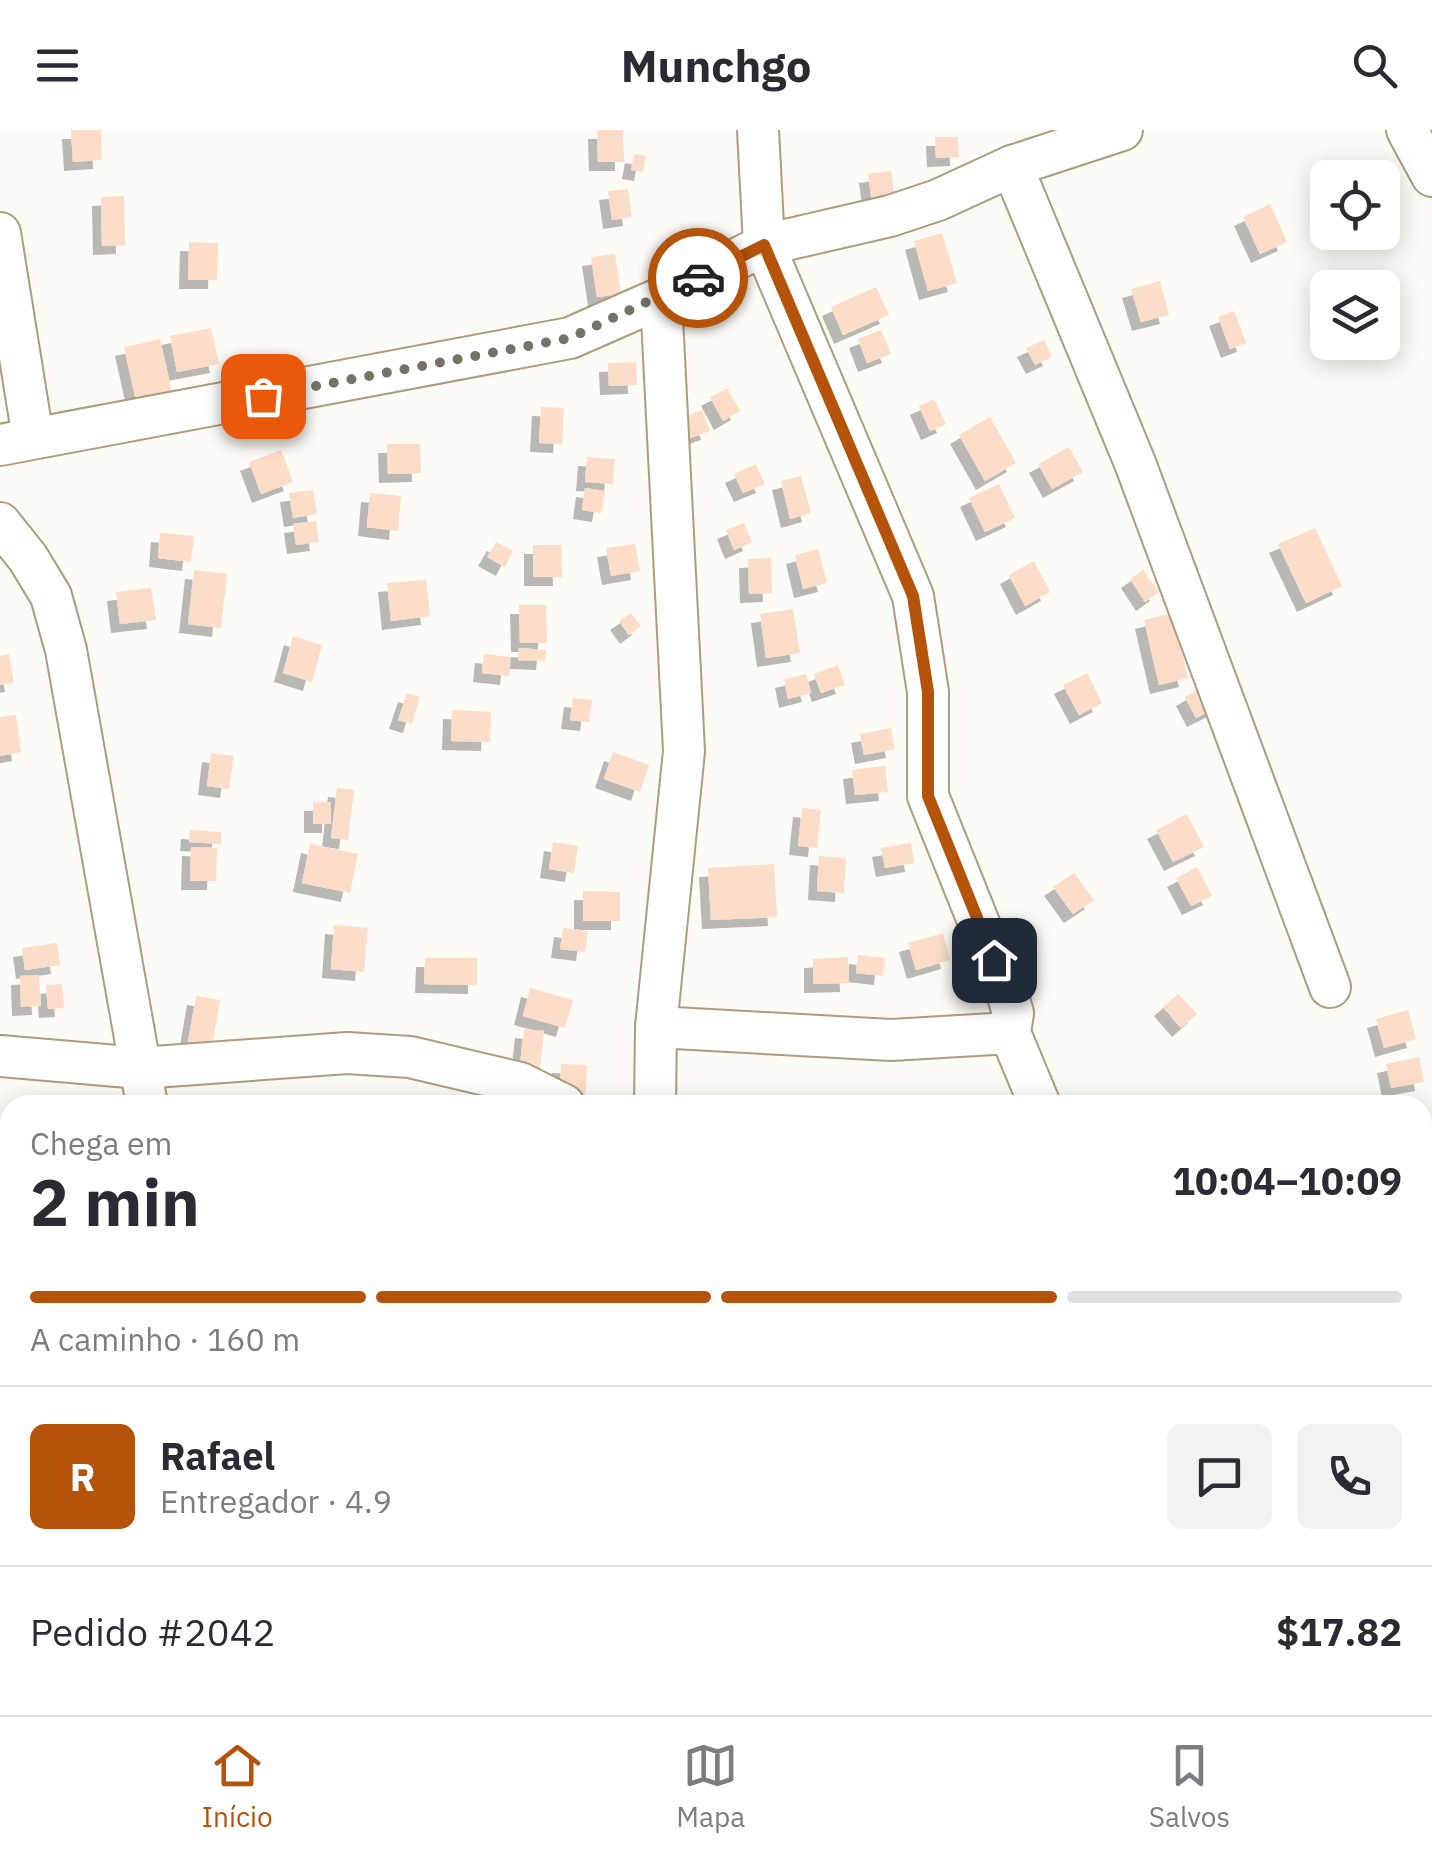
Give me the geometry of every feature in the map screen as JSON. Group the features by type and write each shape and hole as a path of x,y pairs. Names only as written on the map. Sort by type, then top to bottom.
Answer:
{"street":[{"path":"758,130 764,245 913,596 928,692 928,796 1008,993 1013,1013 1010,1033 1036,1095"},
{"path":"0,233 17,442 570,338 661,298 764,245 890,216 938,200 1012,166 1048,142 1122,130"},
{"path":"1407,130 1432,176"},
{"path":"1012,166 1135,463 1330,986"},
{"path":"655,1095 656,1028 684,750 661,298"},
{"path":"0,523 51,596 66,650 144,1086"},
{"path":"656,1028 891,1040 1010,1033"},
{"path":"0,1056 144,1086 347,1053 410,1057 520,1084 543,1095"}],"building":[{"path":"71,130 101,130 102,160 73,162"},
{"path":"597,130 623,130 624,162 598,162"},
{"path":"935,137 958,137 959,157 936,158"},
{"path":"634,154 646,156 643,172 631,170"},
{"path":"891,171 896,207 873,210 868,174"},
{"path":"628,189 632,217 612,220 608,191"},
{"path":"124,196 125,245 102,246 101,197"},
{"path":"1270,204 1287,242 1260,254 1243,217"},
{"path":"942,233 957,283 928,291 914,241"},
{"path":"189,242 218,243 217,280 188,280"},
{"path":"615,254 621,294 597,297 591,257"},
{"path":"1160,281 1169,315 1141,322 1131,289"},
{"path":"876,287 889,315 843,335 831,307"},
{"path":"1234,311 1246,343 1230,349 1218,317"},
{"path":"211,328 219,364 177,372 170,336"},
{"path":"881,330 891,354 867,363 858,339"},
{"path":"160,339 175,406 139,414 124,347"},
{"path":"1044,340 1052,357 1035,365 1026,348"},
{"path":"636,362 637,385 609,386 608,363"},
{"path":"727,388 740,411 723,421 710,397"},
{"path":"934,399 946,424 930,431 919,406"},
{"path":"541,407 564,408 562,444 539,443"},
{"path":"702,410 710,431 688,439 680,419"},
{"path":"990,417 1016,463 985,481 959,435"},
{"path":"387,444 420,444 421,473 388,474"},
{"path":"1069,447 1083,472 1052,489 1038,464"},
{"path":"281,450 293,482 261,494 249,462"},
{"path":"587,457 615,459 613,484 585,482"},
{"path":"756,464 765,484 743,493 734,474"},
{"path":"801,476 811,513 790,519 781,481"},
{"path":"999,484 1015,518 985,532 969,498"},
{"path":"585,488 605,491 601,513 582,510"},
{"path":"313,490 317,514 293,518 289,493"},
{"path":"370,493 401,496 398,531 367,527"},
{"path":"316,521 319,542 296,545 293,524"},
{"path":"744,523 752,542 734,550 726,530"},
{"path":"1315,528 1342,586 1306,603 1278,544"},
{"path":"160,533 194,536 191,562 158,558"},
{"path":"496,542 513,551 505,567 487,557"},
{"path":"635,544 640,571 611,576 606,548"},
{"path":"533,545 561,545 562,577 533,577"},
{"path":"818,549 827,583 803,589 795,555"},
{"path":"771,558 772,593 749,594 748,559"},
{"path":"1034,561 1050,592 1025,606 1009,575"},
{"path":"194,570 227,574 221,628 188,624"},
{"path":"1143,570 1159,592 1145,602 1130,579"},
{"path":"426,580 430,616 391,621 387,583"},
{"path":"151,588 156,620 120,624 116,592"},
{"path":"519,605 546,605 547,643 520,643"},
{"path":"793,609 800,653 766,658 760,614"},
{"path":"631,613 641,626 629,635 619,621"},
{"path":"1172,613 1188,678 1159,685 1144,620"},
{"path":"293,636 322,645 312,682 283,673"},
{"path":"519,648 546,650 545,661 518,660"},
{"path":"9,654 14,683 0,685 0,656"},
{"path":"484,654 511,657 509,676 482,673"},
{"path":"838,665 845,685 821,693 814,674"},
{"path":"1087,673 1102,703 1079,715 1063,685"},
{"path":"806,674 811,693 788,699 784,679"},
{"path":"1206,685 1218,707 1196,718 1185,697"},
{"path":"407,693 420,697 412,724 398,720"},
{"path":"573,698 592,700 589,722 570,720"},
{"path":"452,710 491,712 490,742 451,741"},
{"path":"16,715 21,752 0,756 0,717"},
{"path":"891,728 895,749 864,755 860,734"},
{"path":"613,752 649,765 640,792 604,779"},
{"path":"211,753 234,756 229,789 207,786"},
{"path":"885,766 888,792 855,795 852,770"},
{"path":"337,788 354,790 348,840 331,838"},
{"path":"313,802 331,802 331,824 313,824"},
{"path":"802,808 821,810 817,848 798,846"},
{"path":"1187,814 1204,847 1173,862 1156,830"},
{"path":"190,830 221,832 221,844 189,842"},
{"path":"553,842 578,846 574,873 549,869"},
{"path":"911,843 914,863 885,868 881,848"},
{"path":"310,844 358,854 350,893 302,883"},
{"path":"191,847 217,848 216,881 190,881"},
{"path":"819,856 846,858 844,893 817,891"},
{"path":"774,864 777,917 711,920 708,868"},
{"path":"1197,867 1212,896 1191,906 1176,878"},
{"path":"1074,873 1094,900 1073,914 1053,887"},
{"path":"583,891 620,892 620,921 583,921"},
{"path":"334,925 368,928 364,972 331,969"},
{"path":"563,928 588,931 585,952 560,949"},
{"path":"943,933 950,960 916,970 908,943"},
{"path":"57,943 60,965 25,970 22,948"},
{"path":"858,955 885,958 883,976 856,973"},
{"path":"848,957 849,983 813,984 813,959"},
{"path":"425,958 477,958 477,985 424,984"},
{"path":"39,975 41,1006 21,1007 20,976"},
{"path":"62,984 64,1008 48,1009 46,985"},
{"path":"530,988 573,1000 565,1028 523,1016"},
{"path":"1178,994 1197,1014 1181,1028 1163,1007"},
{"path":"196,996 220,1000 212,1046 188,1042"},
{"path":"1408,1010 1416,1039 1384,1048 1376,1019"},
{"path":"524,1029 544,1031 540,1068 520,1065"},
{"path":"1419,1057 1424,1082 1391,1088 1386,1064"},
{"path":"561,1064 587,1065 585,1095 559,1095"}],"way so far":[{"path":"263,396 570,338 698,278"}],"route":[{"path":"698,278 764,245 913,596 928,692 928,796 994,960"}]}
